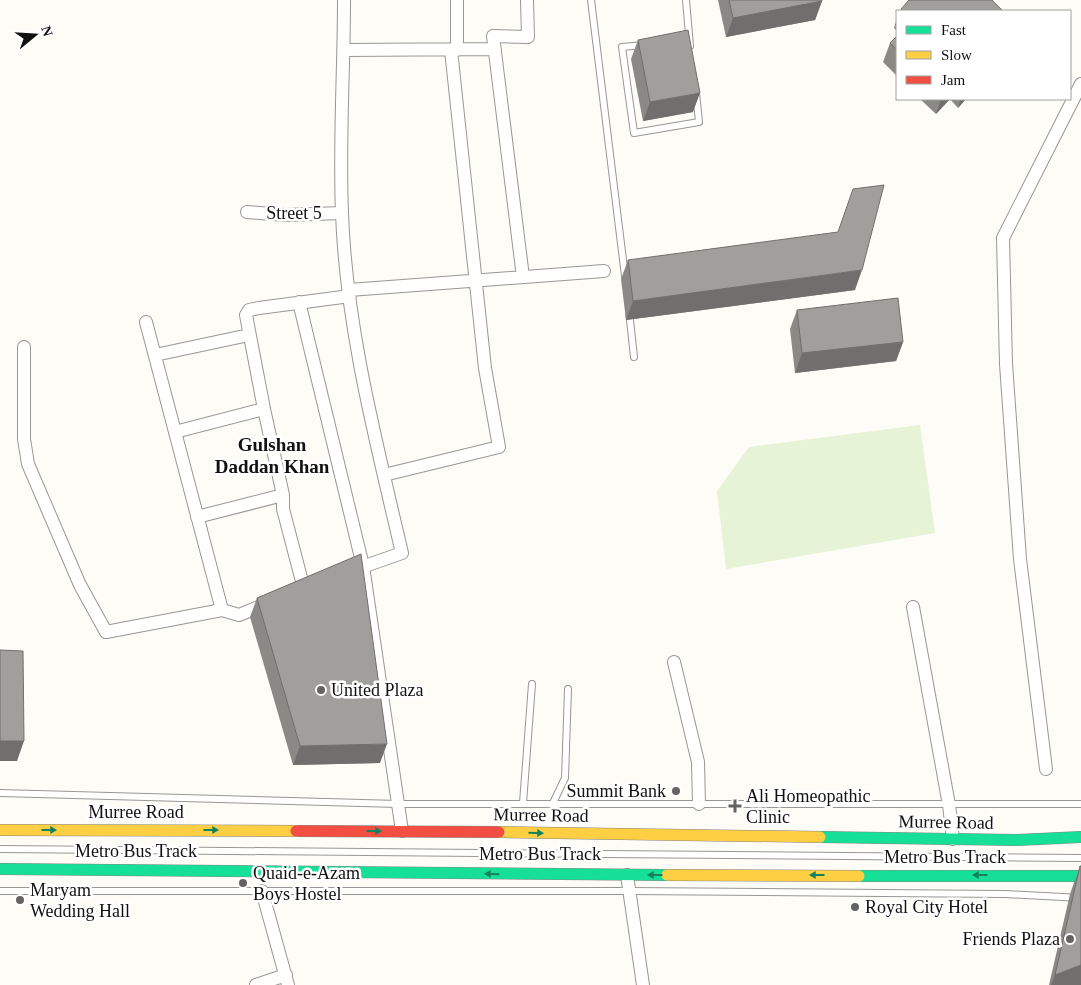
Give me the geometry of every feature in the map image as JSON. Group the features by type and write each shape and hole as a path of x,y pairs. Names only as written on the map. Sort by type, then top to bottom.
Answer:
{"main road":[{"name":"Murree Road","path":"0,830 402,831 1017,840 1081,837"},
{"path":"1017,840 1081,844"},
{"path":"0,869 627,875 1081,876"},
{"path":"1014,875 1081,871"}],"street":[{"path":"338,576 402,552 370,415 349,293 342,213 344,0"},
{"path":"384,475 499,447 485,368 454,50 457,0"},
{"path":"523,277 493,36 528,37 527,0"},
{"path":"344,50 495,49"},
{"path":"1046,769 1020,559 1006,364 1003,238 1081,84"},
{"name":"Street 5","path":"247,212 285,215 342,213"},
{"path":"24,347 24,439 28,464 80,585 106,632 222,610 240,615 309,588 282,509 283,495 249,335 246,315 249,310 349,293 604,270"},
{"path":"299,302 363,566 402,831"},
{"path":"146,322 222,610"},
{"path":"155,355 249,335"},
{"path":"175,432 264,409"},
{"path":"198,517 283,495"},
{"path":"913,607 949,804 953,839"},
{"path":"674,662 698,762 699,804"},
{"path":"627,875 643,985"},
{"path":"256,985 287,980 262,891"}],"lane":[{"path":"592,0 626,281"},
{"path":"686,0 692,58"},
{"path":"680,40 690,39"},
{"path":"651,44 622,47 634,134 699,122 695,85"},
{"path":"628,300 634,357"},
{"path":"523,803 532,684"},
{"path":"553,804 565,778 568,689"},
{"path":"0,793 398,804 1081,804"},
{"name":"Metro Bus Track","path":"0,849 1081,858"},
{"path":"0,892 630,891 1005,894 1081,898"}],"green space":[{"path":"920,425 935,533 726,569 717,491 749,447"}],"building":[{"path":"729,0 822,0 822,1 733,18"},
{"path":"909,0 992,0 1002,10 902,10 901,9"},
{"path":"688,30 700,93 650,102 638,40"},
{"path":"896,37 896,49 890,43"},
{"path":"884,185 862,270 633,301 628,260 838,232 853,189"},
{"path":"898,298 903,342 802,353 797,310"},
{"name":"United Plaza","path":"361,554 387,744 300,746 257,598"},
{"path":"0,650 23,651 24,741 0,741"},
{"name":"Friends Plaza","path":"1080,866 1081,965 1055,975"}],"traffic: fast":[{"path":"820,837 1017,840 1081,837"},
{"path":"0,869 667,875"},
{"path":"859,876 1081,876"}],"traffic: slow":[{"path":"0,830 296,831"},
{"path":"499,832 820,837"},
{"path":"667,875 859,876"}],"traffic: jam":[{"path":"296,831 499,832"}],"place":[{"name":"United Plaza","path":"321,690"},
{"name":"Summit Bank","path":"676,791"},
{"name":"Ali Homeopathic Clinic","path":"735,806"},
{"name":"Quaid-e-Azam Boys Hostel","path":"243,883"},
{"name":"Maryam Wedding Hall","path":"20,900"},
{"name":"Royal City Hotel","path":"855,907"},
{"name":"Friends Plaza","path":"1070,939"}],"district":[{"name":"Gulshan Daddan Khan","path":"272,455"}]}
